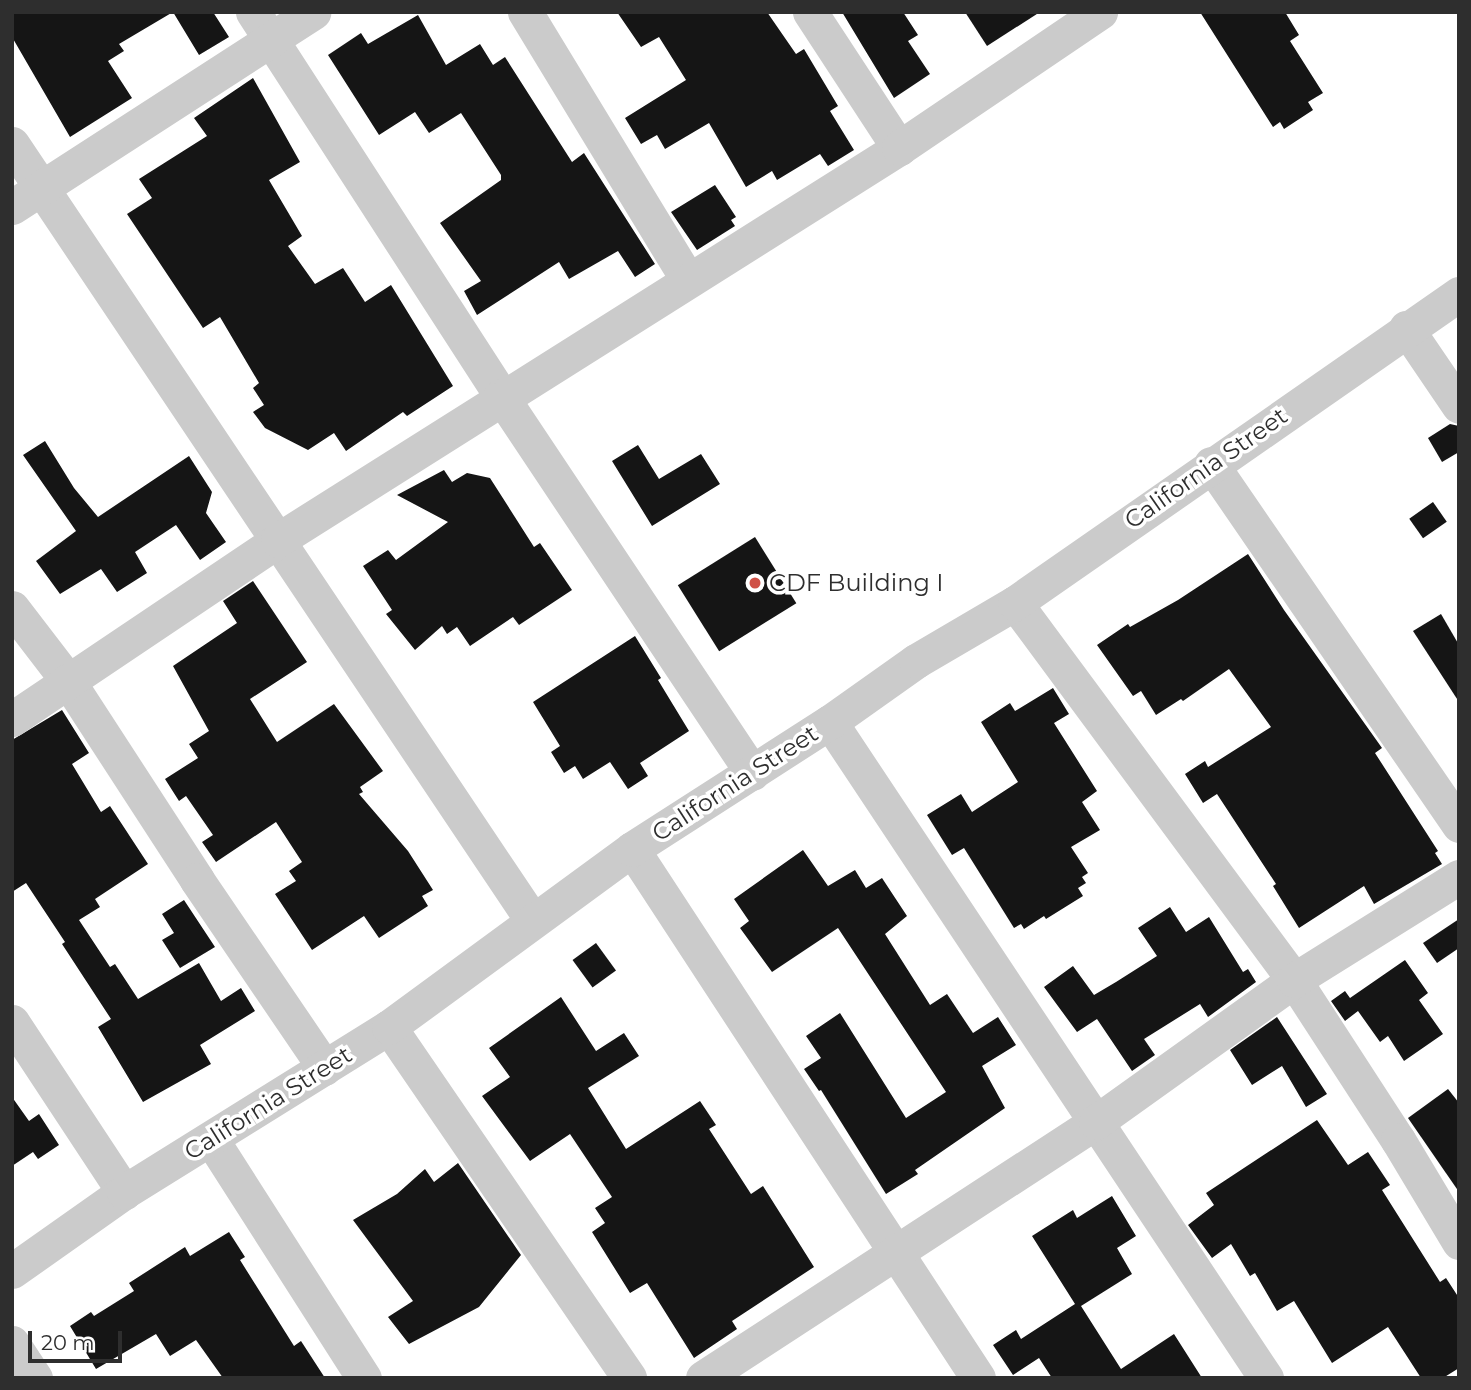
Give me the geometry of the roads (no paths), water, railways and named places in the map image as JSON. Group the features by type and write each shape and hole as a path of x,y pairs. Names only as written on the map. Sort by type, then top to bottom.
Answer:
{"street":[{"path":"253,12 501,397 752,773"},
{"path":"12,207 314,12"},
{"path":"525,12 687,278"},
{"path":"810,12 899,148"},
{"path":"12,719 278,540 687,278 899,148 1089,15"},
{"path":"12,144 532,920"},
{"name":"California Street","path":"12,1271 124,1192 389,1027 632,849 830,722 916,661 1015,603 1406,328 1459,294"},
{"path":"1406,328 1459,406"},
{"path":"1211,464 1459,825"},
{"path":"1015,603 1294,980 1398,1140 1459,1242"},
{"path":"12,608 68,681 197,880 325,1068"},
{"path":"830,722 1266,1378"},
{"path":"632,849 978,1378"},
{"path":"703,1378 1096,1122 1294,980 1459,877"},
{"path":"12,1022 124,1192"},
{"path":"389,1027 629,1378"},
{"path":"211,1139 364,1378"},
{"path":"12,1343 35,1378"}],"place":[{"name":"CDF Building I","path":"755,583"}]}
